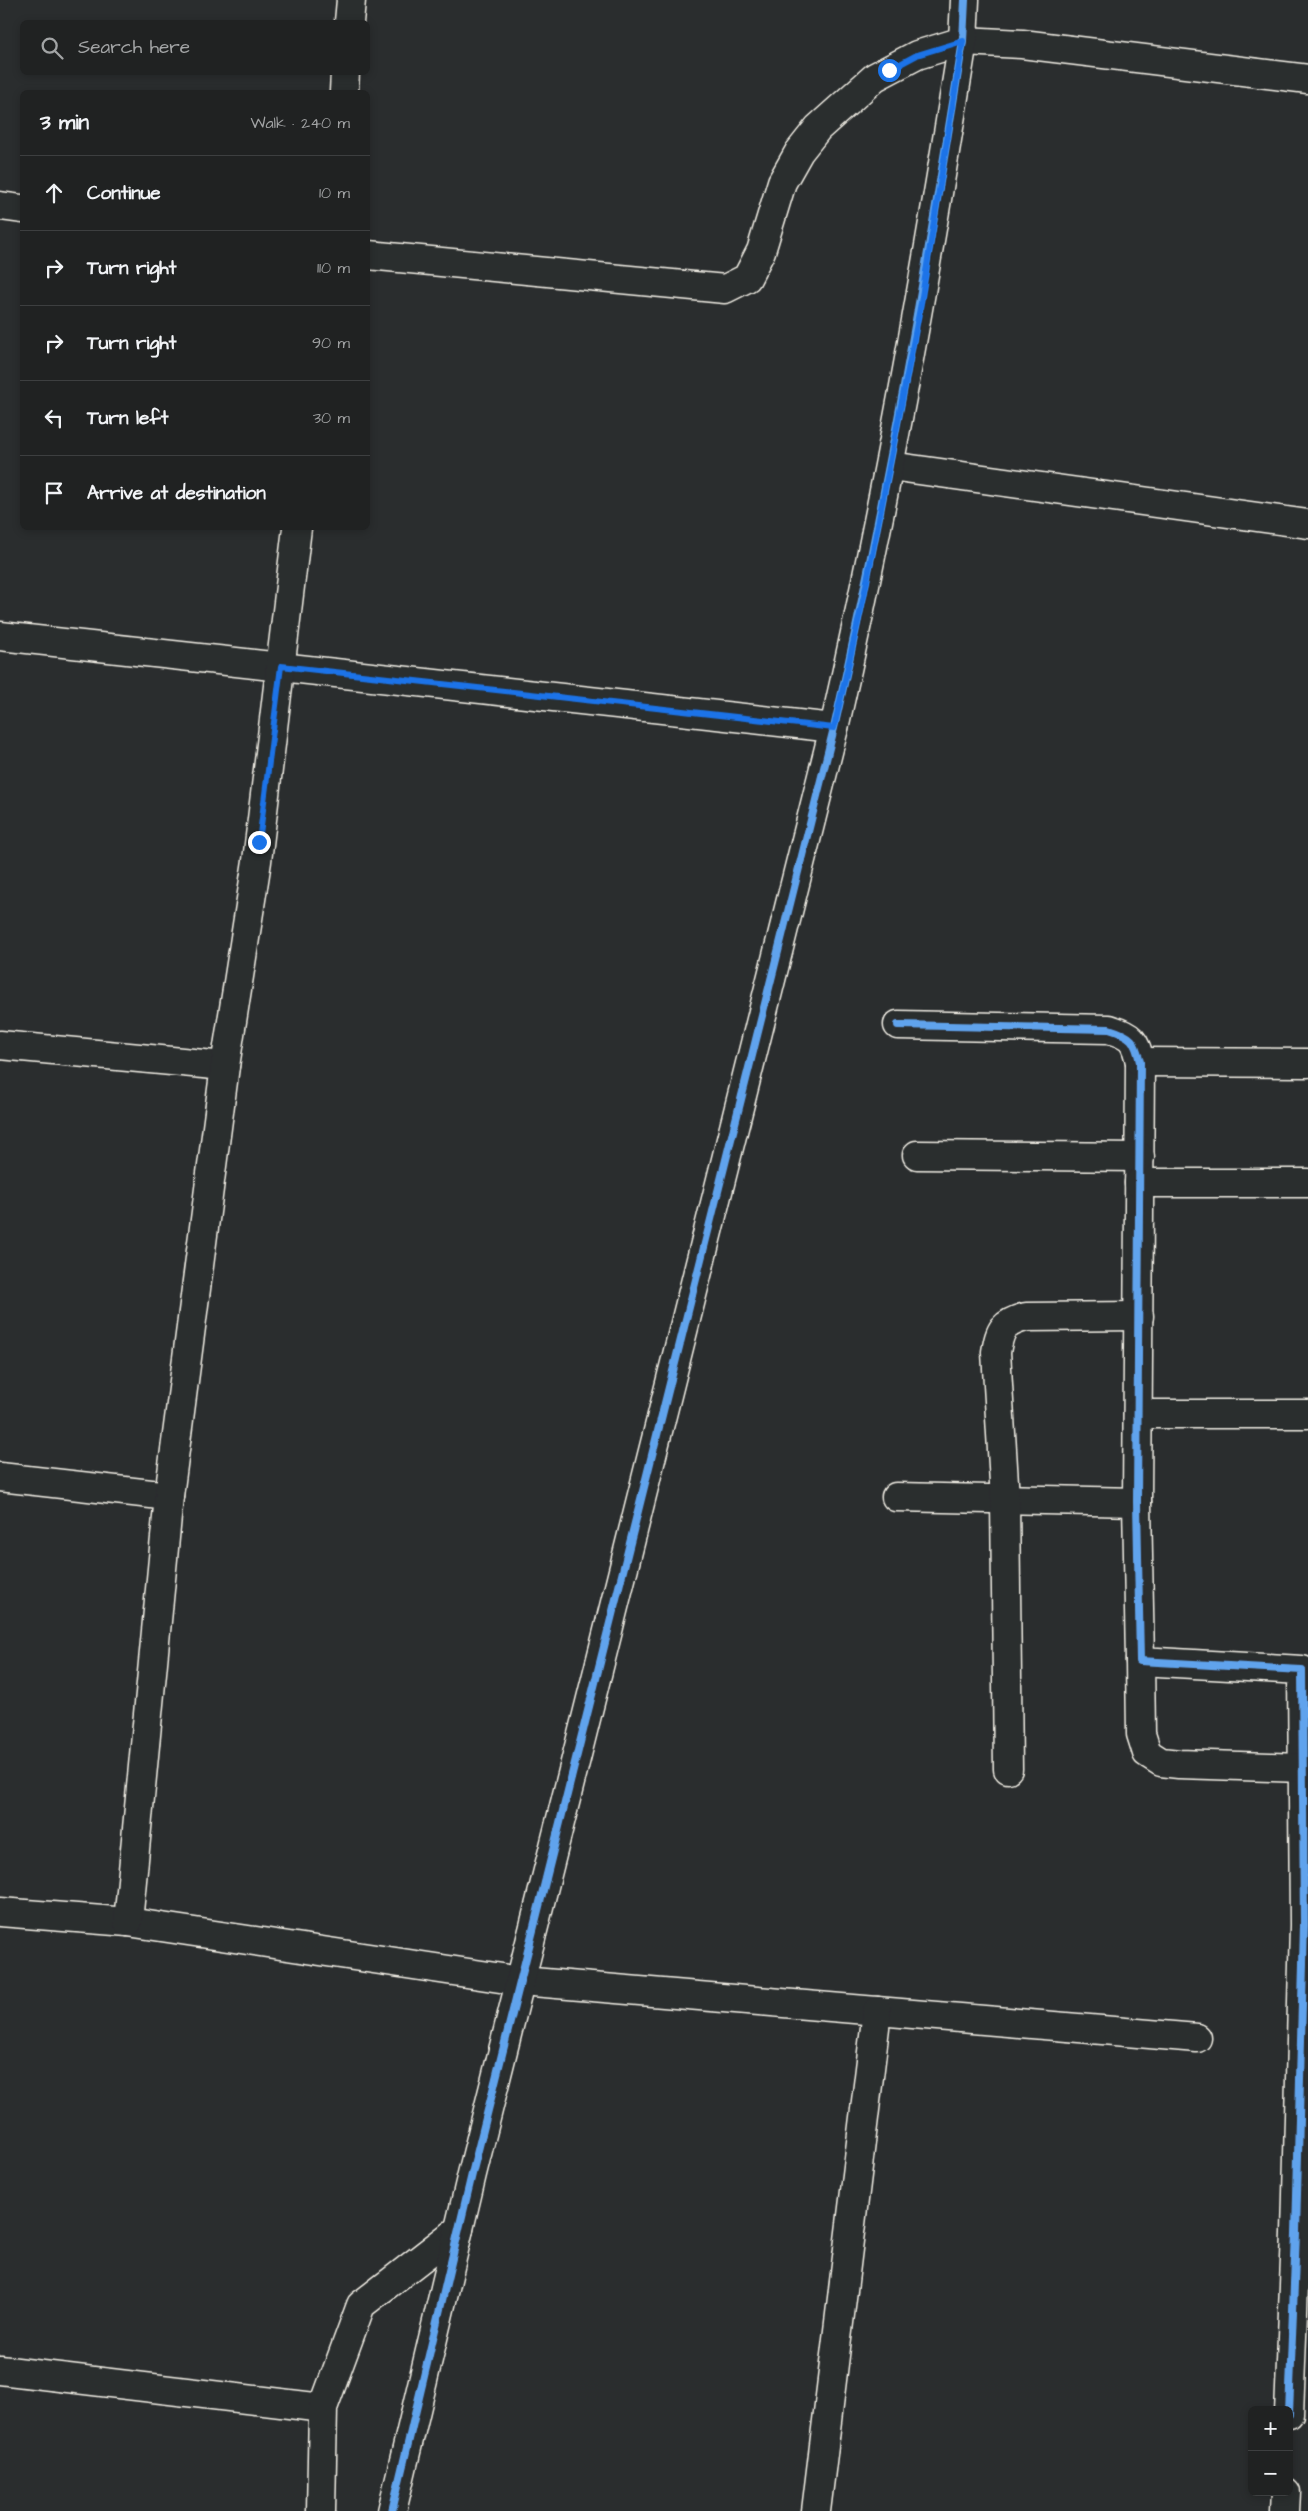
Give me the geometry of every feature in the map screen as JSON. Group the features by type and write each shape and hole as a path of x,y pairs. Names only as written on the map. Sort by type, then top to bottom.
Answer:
{"street":[{"path":"349,20 351,0"},
{"path":"392,2511 459,2229 834,728 864,596 921,303 963,41 965,0"},
{"path":"370,255 725,289 747,278 761,251 782,182 799,152 818,128 875,77 917,55 963,41 1022,44 1308,79"},
{"path":"344,90 345,75"},
{"path":"0,206 20,209"},
{"path":"890,466 1308,524"},
{"path":"128,1922 169,1496 225,1066 257,861 297,530"},
{"path":"0,636 834,728"},
{"path":"898,1025 1109,1029 1123,1033 1135,1043 1140,1062 1137,1502 1141,1734 1147,1753 1161,1762 1302,1768"},
{"path":"0,1045 225,1066"},
{"path":"1140,1062 1308,1063"},
{"path":"917,1155 1308,1183"},
{"path":"1008,1769 1005,1499 996,1352 999,1334 1009,1322 1026,1317 1139,1316"},
{"path":"1138,1414 1308,1414"},
{"path":"0,1477 169,1496"},
{"path":"896,1497 1137,1502"},
{"path":"1140,1661 1305,1670 1302,1768 1306,1925 1302,2233 1290,2406"},
{"path":"0,1912 128,1922 521,1981 1197,2038"},
{"path":"816,2511 877,2011"},
{"path":"321,2511 323,2408 361,2305 459,2229"},
{"path":"0,2370 323,2408"},
{"path":"1285,2511 1286,2496"}],"cycle path":[{"path":"392,2511 472,2174 834,728 871,557 920,300 963,41 965,0"},
{"path":"898,1025 1109,1029 1123,1034 1131,1040 1140,1062 1137,1502 1140,1661 1302,1670 1304,1925 1289,2406"}],"route":[{"path":"259,842 281,666 834,728 864,596 921,303 963,41 917,55 889,70"}]}
